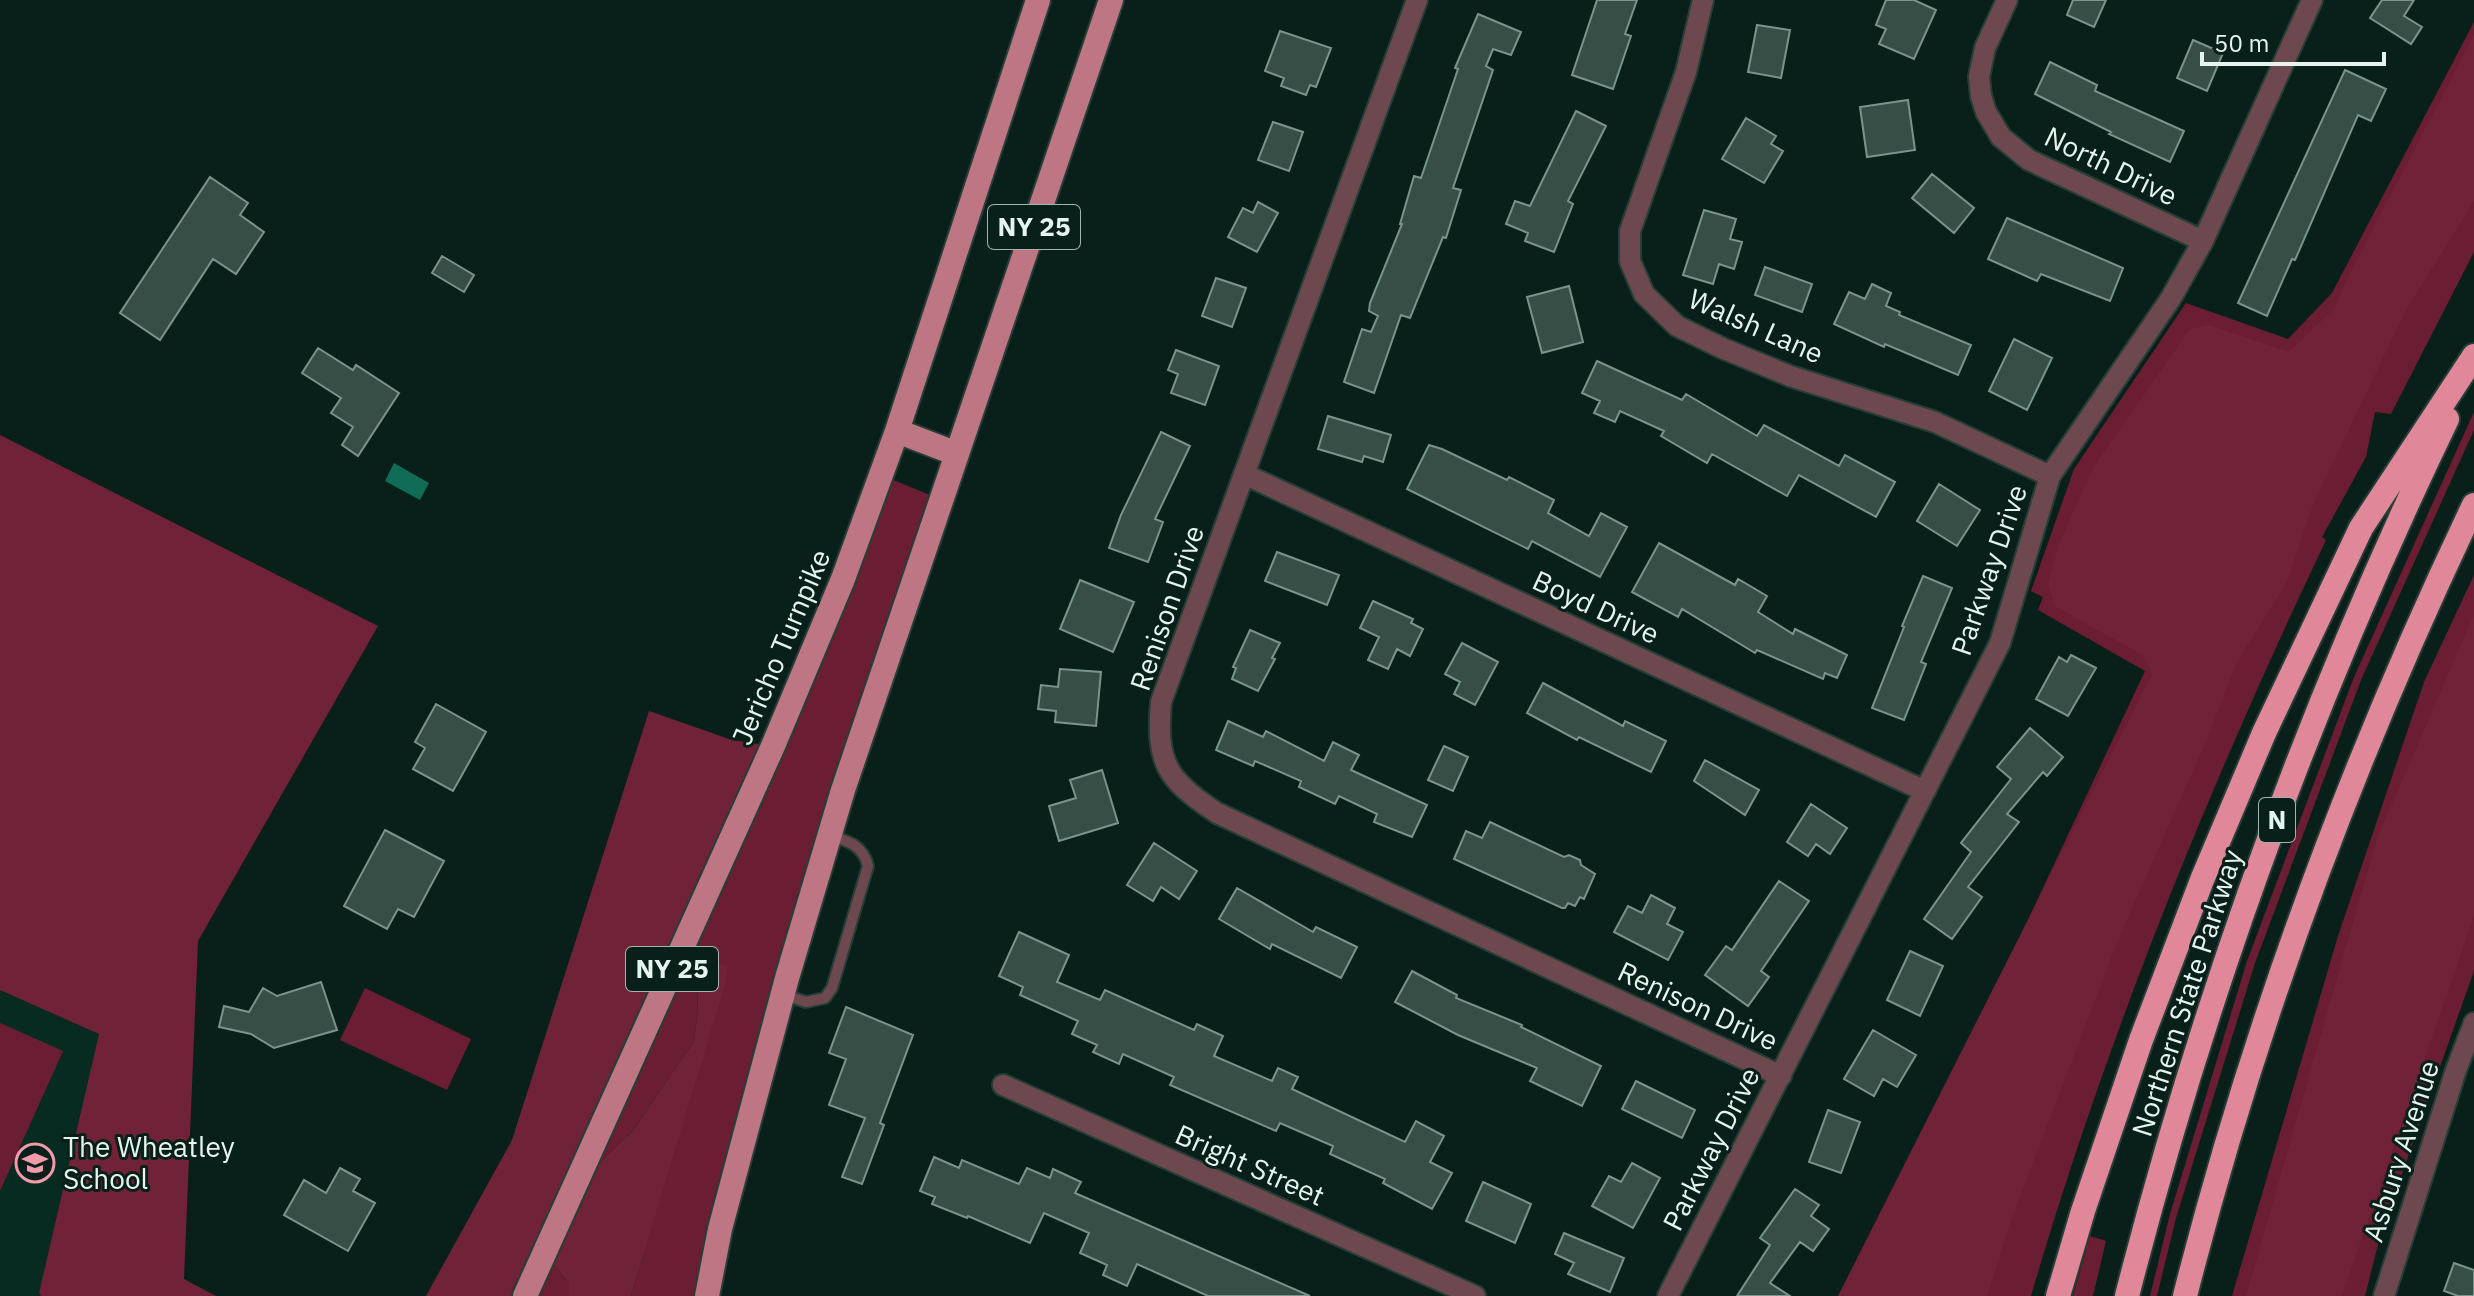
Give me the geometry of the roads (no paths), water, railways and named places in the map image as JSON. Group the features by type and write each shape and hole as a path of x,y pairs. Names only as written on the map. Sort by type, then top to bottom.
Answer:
{"highway":[{"path":"2058,1296 2141,1040 2207,867 2264,733 2361,528 2474,356"},
{"name":"Northern State Parkway","path":"2127,1296 2186,1087 2271,837 2369,590 2474,362"},
{"name":"N","path":"2185,1296 2233,1126 2292,946 2382,711 2474,505"}],"main road":[{"name":"Jericho Turnpike","path":"525,1296 797,691 843,579 897,431 1038,0"},
{"name":"NY 25","path":"707,1296 720,1229 782,995 829,835 886,658 1111,0"},
{"path":"897,431 957,454"},
{"path":"700,1296 720,1229"}],"street":[{"name":"Renison Drive","path":"1417,0 1161,702 1158,738 1165,763 1186,792 1217,813 1781,1076"},
{"name":"Walsh Lane","path":"1703,0 1686,72 1630,231 1630,261 1644,294 1677,326 1722,348 1790,376 1935,422 2050,476"},
{"name":"North Drive","path":"2007,0 1985,48 1979,77 1986,112 2001,137 2029,160 2203,241"},
{"name":"Parkway Drive","path":"1668,1296 2000,643 2050,476 2171,298 2203,241 2312,0"},
{"name":"Boyd Drive","path":"1244,474 1925,791"},
{"name":"Asbury Avenue","path":"2384,1296 2474,1023"},
{"name":"Bright Street","path":"1003,1085 1475,1296"}],"lane":[{"path":"782,995 806,1002 825,998 832,988 864,882 868,866 866,856 855,844 829,835"}],"place":[{"name":"The Wheatley School","path":"35,1163"}]}
